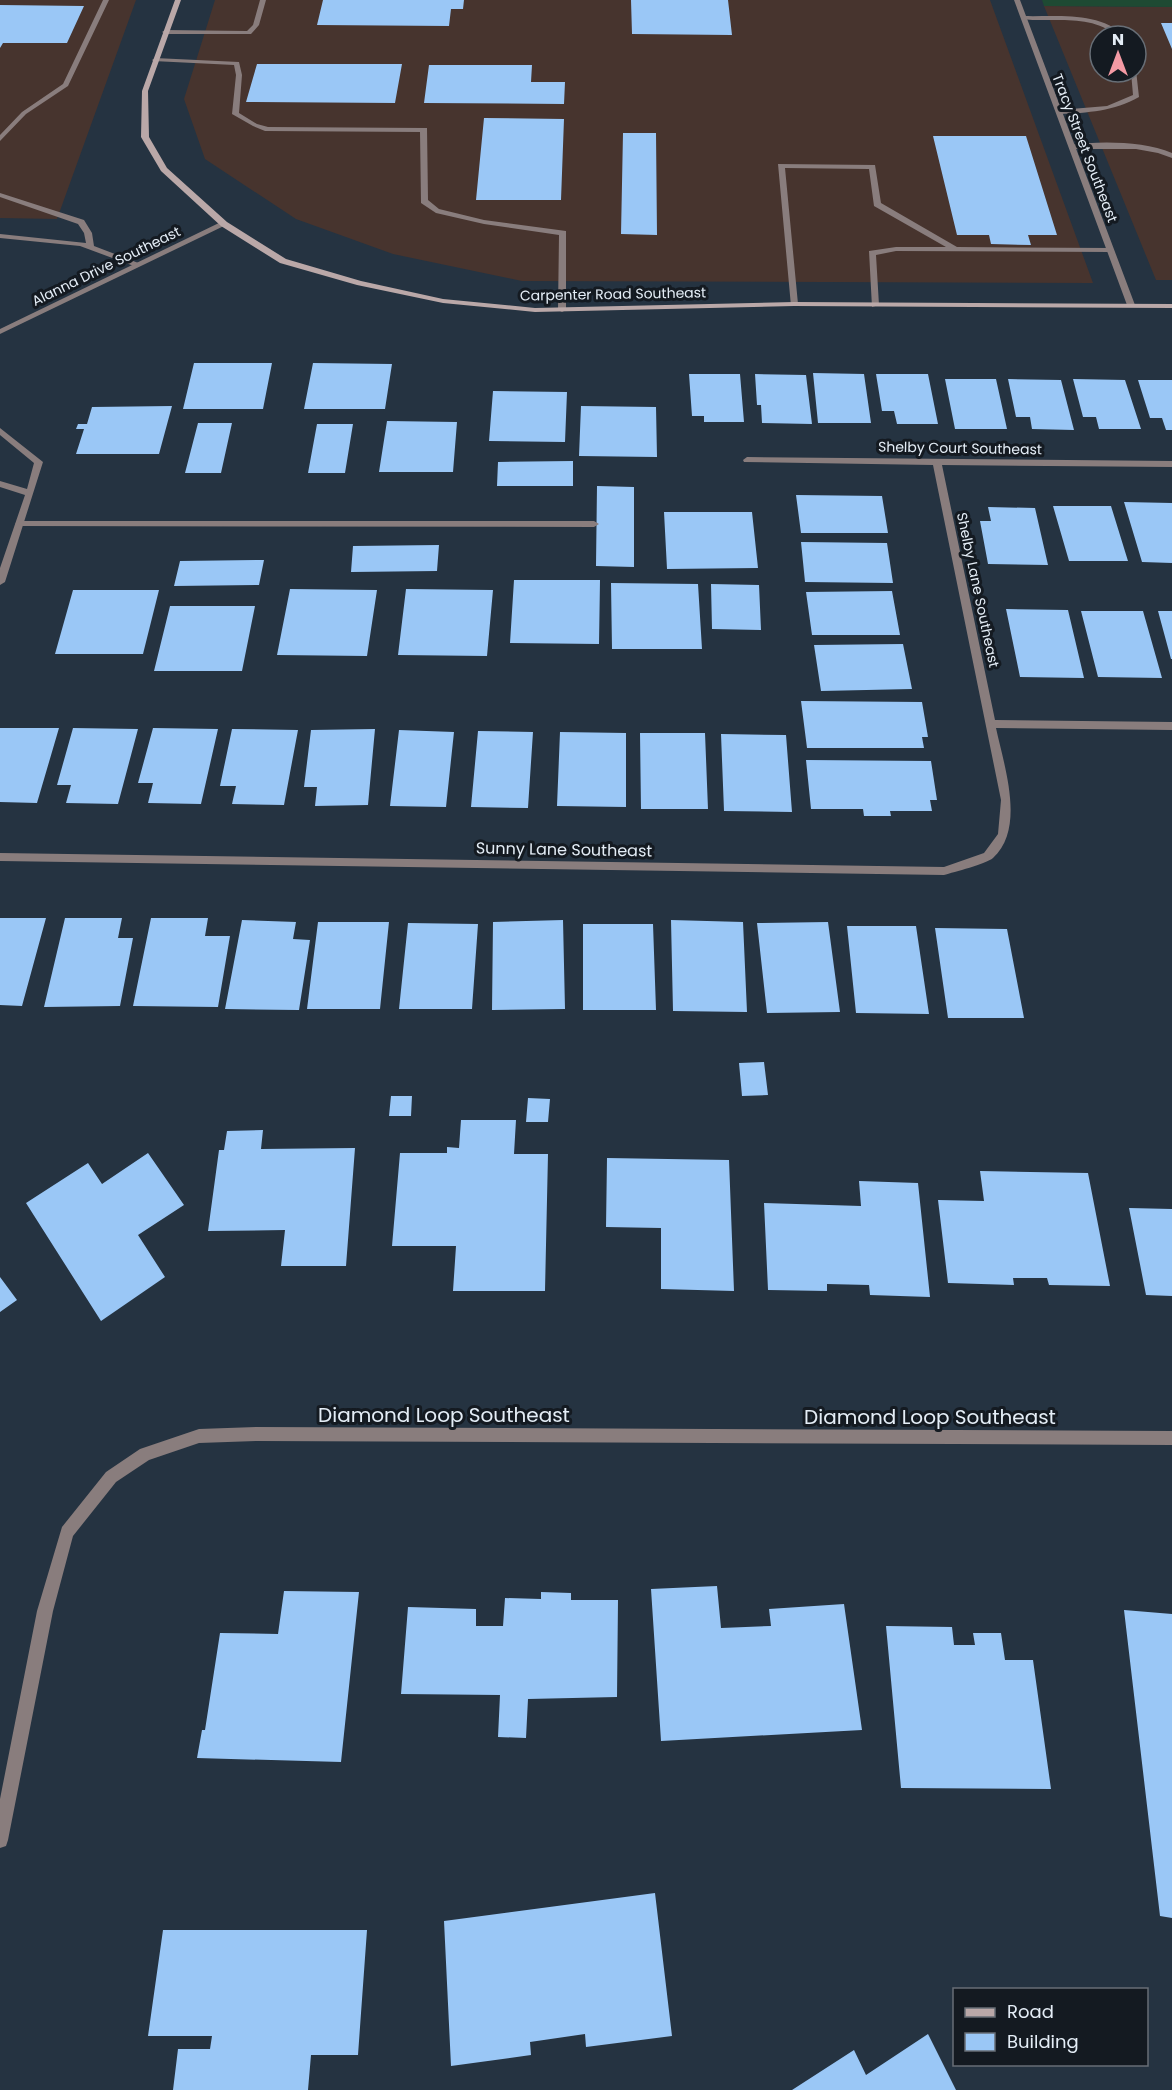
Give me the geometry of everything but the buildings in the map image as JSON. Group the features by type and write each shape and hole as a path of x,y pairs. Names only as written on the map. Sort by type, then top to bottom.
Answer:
{"street":[{"path":"0,139 24,113 66,85 106,0"},
{"name":"Carpenter Road Southeast","path":"178,0 145,91 145,136 164,169 224,224 282,261 360,283 443,301 535,310 794,304 1172,306"},
{"path":"165,32 249,33 256,25 263,0"},
{"name":"Tracy Street Southeast","path":"1017,0 1131,305"},
{"path":"1023,18 1102,24"},
{"path":"156,60 237,63 239,69 234,104 236,114 255,125 268,129 424,130 424,201 436,211 484,222 563,233 562,310"},
{"path":"1059,112 1097,111 1121,105 1137,96 1136,84"},
{"path":"1072,147 1139,148 1172,156"},
{"path":"794,304 781,166 872,167 877,204 957,250"},
{"path":"0,195 81,222 88,233 90,247"},
{"name":"Alanna Drive Southeast","path":"0,332 224,224"},
{"path":"0,236 57,240 90,247 137,264"},
{"path":"874,305 872,253 896,249 1110,250"},
{"path":"0,431 39,462 0,582"},
{"name":"Shelby Court Southeast","path":"747,460 1172,464"},
{"name":"Shelby Lane Southeast","path":"937,462 992,724"},
{"path":"0,484 30,493"},
{"path":"20,524 594,524"},
{"path":"992,724 1172,726"},
{"name":"Sunny Lane Southeast","path":"0,857 944,870 988,856 1003,835 1006,800 992,724"},
{"name":"Diamond Loop Southeast","path":"0,1840 45,1611 67,1532 111,1477 145,1454 200,1436 257,1434 1172,1438"}],"shaded area":[{"path":"0,0 136,0 57,219 0,218"},
{"path":"215,0 990,0 1093,283 522,281 393,254 296,219 205,159 184,99"},
{"path":"1044,6 1172,7 1172,280 1156,280"}],"green space":[{"path":"1042,0 1172,0 1172,7 1044,6"}]}
